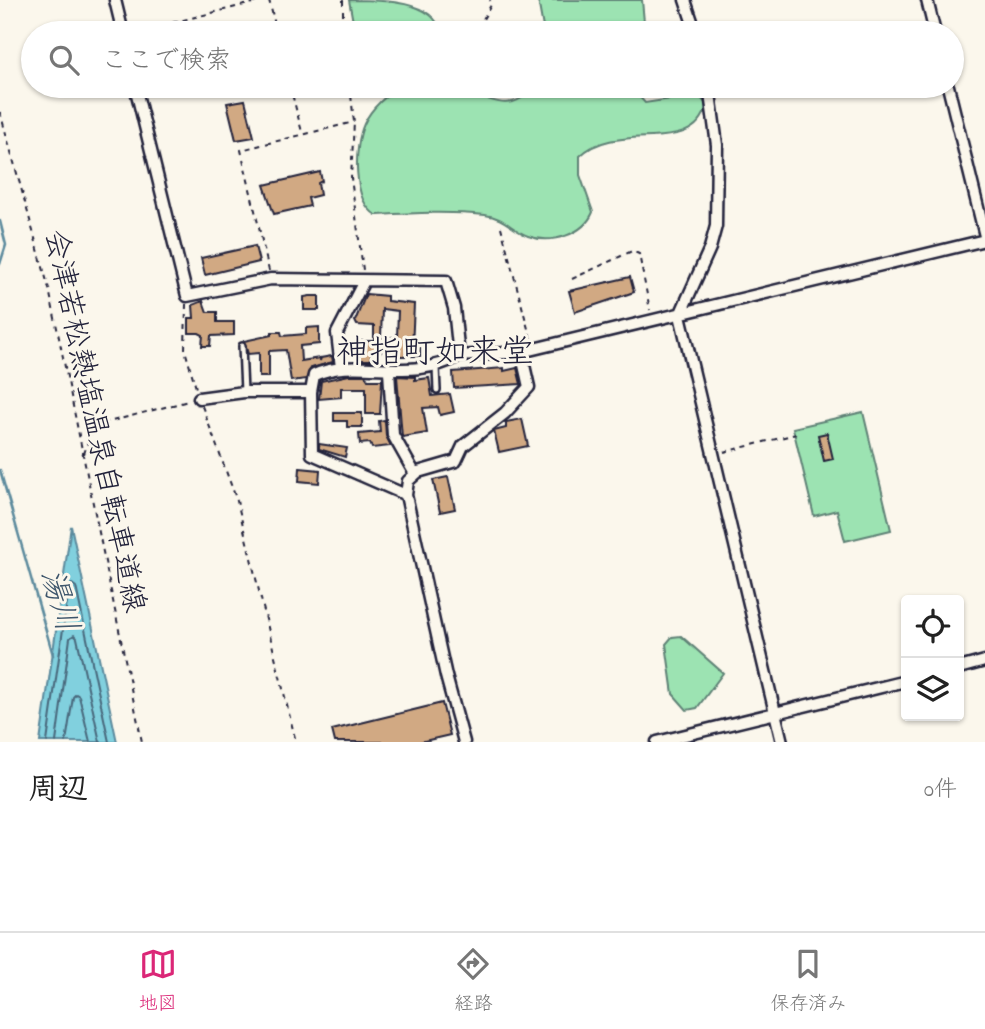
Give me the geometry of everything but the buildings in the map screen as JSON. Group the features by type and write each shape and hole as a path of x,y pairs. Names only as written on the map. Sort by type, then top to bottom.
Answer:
{"street":[{"path":"114,0 120,21"},
{"path":"685,0 692,21"},
{"path":"927,0 932,21"},
{"path":"138,98 187,296 271,279 446,281 454,307 460,356"},
{"path":"711,98 717,145 716,226 710,248 680,315 782,742"},
{"path":"406,495 312,454 310,392 314,375 341,368 389,371 436,367 460,356 521,352 985,238 951,98"},
{"path":"341,368 337,334 365,281"},
{"path":"464,742 446,676 406,495 408,481 415,474 456,461 463,446 505,413 529,387 521,352"},
{"path":"389,371 393,435 415,474"},
{"path":"199,398 244,391 310,392"},
{"path":"964,667 985,661"},
{"path":"657,742 697,737 775,713 901,682"}],"lane":[{"path":"242,346 244,391"},
{"path":"436,367 437,390"}],"path":[{"path":"179,21 265,0"},
{"path":"269,0 274,21"},
{"path":"343,0 343,21"},
{"path":"481,21 490,0"},
{"path":"293,98 302,133"},
{"path":"351,98 354,122 351,178 365,281"},
{"name":"会津若松熱塩温泉自転車道線","path":"0,112 38,240 142,742"},
{"path":"271,279 241,150 354,122"},
{"path":"501,227 533,348"},
{"path":"572,279 632,251 639,254 652,321"},
{"path":"187,296 185,350 199,398 237,501 296,742"},
{"path":"84,456 93,426 199,398"},
{"path":"713,455 796,434"}],"green space":[{"path":"349,0 405,4 429,14 436,21 353,21"},
{"path":"538,0 642,0 644,21 542,21"},
{"path":"384,98 484,98 505,103 520,98 640,98 645,103 677,98 701,98 707,105 699,121 687,131 614,140 596,145 580,156 580,175 593,212 589,220 575,232 547,239 528,236 497,218 485,215 376,215 368,208 363,198 357,173 361,134 375,107"},
{"path":"863,412 891,530 845,541 837,510 814,516 793,428"},
{"path":"681,636 723,673 697,708 687,710 673,694 666,644 672,637"}],"water":[{"path":"71,526 117,742 40,742"}],"waterway":[{"name":"湯川","path":"0,221 6,245 0,264"},
{"name":"湯川","path":"0,470 53,655"}],"district":[{"name":"神指町如来堂","path":"435,350"}]}
